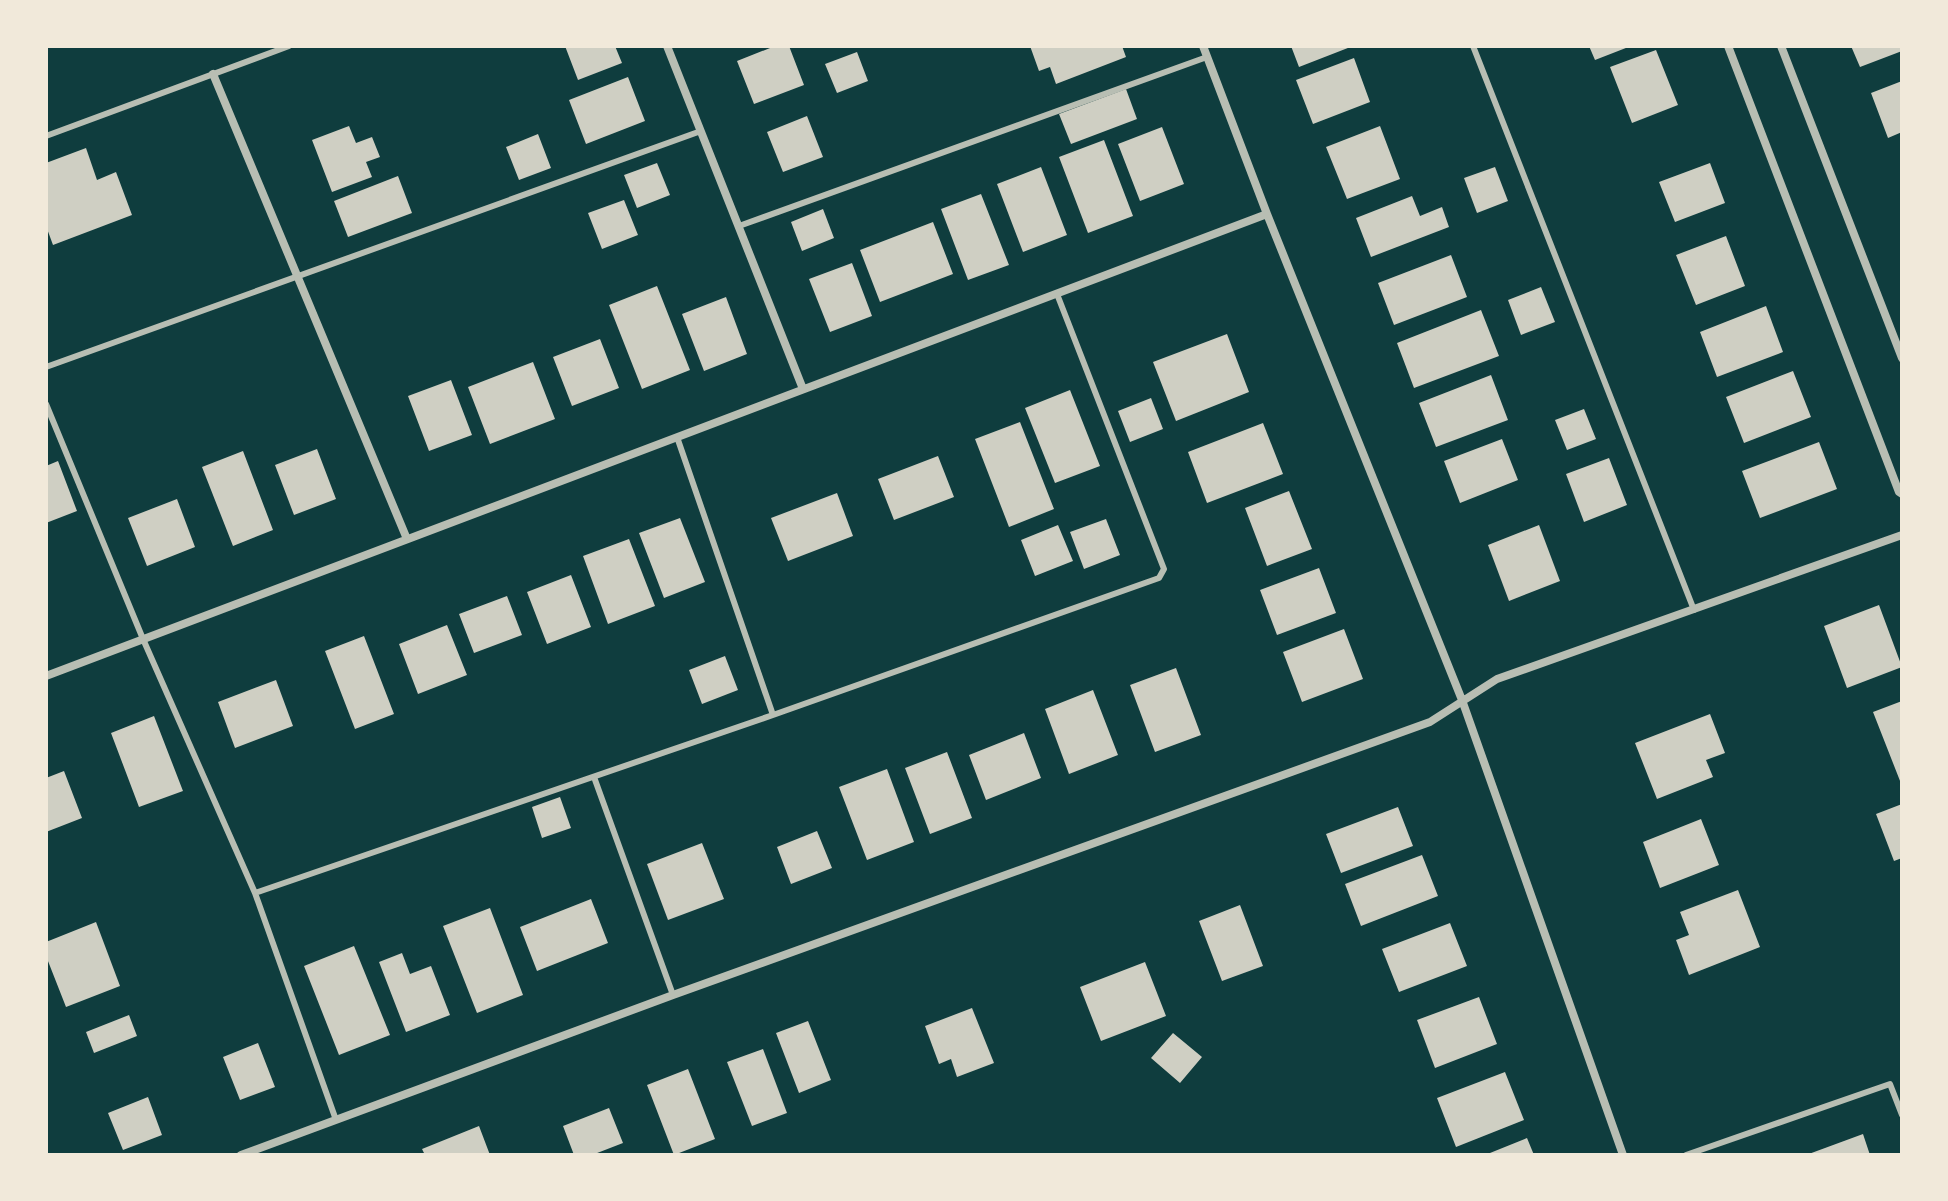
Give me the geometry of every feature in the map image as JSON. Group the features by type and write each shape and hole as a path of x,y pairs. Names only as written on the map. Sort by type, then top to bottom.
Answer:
{"street":[{"path":"667,46 803,389"},
{"path":"1203,46 1462,700 1623,1155"},
{"path":"1728,46 1902,494"},
{"path":"1781,46 1902,358"},
{"path":"213,74 407,539"},
{"path":"46,676 1267,214"},
{"path":"241,1155 673,995 1430,722 1497,679 1902,535"}],"lane":[{"path":"46,136 289,46"},
{"path":"1473,46 1694,610"},
{"path":"739,226 1207,57"},
{"path":"46,367 701,131"},
{"path":"255,893 1159,578 1164,569 1057,294"},
{"path":"46,404 143,639 255,893 336,1120"},
{"path":"677,437 773,715"},
{"path":"594,777 673,995"},
{"path":"1686,1155 1890,1084 1902,1115"}],"building":[{"path":"565,46 615,46 622,63 578,80"},
{"path":"775,46 789,46 804,85 754,104 737,61"},
{"path":"1030,46 1122,46 1126,57 1056,84 1050,67 1039,71"},
{"path":"1291,46 1353,46 1299,67"},
{"path":"1589,46 1631,46 1595,60"},
{"path":"1851,46 1902,46 1902,51 1860,67"},
{"path":"1656,50 1678,105 1632,123 1610,67"},
{"path":"857,52 868,81 837,93 825,64"},
{"path":"1354,58 1370,102 1313,124 1296,80"},
{"path":"628,77 645,121 586,144 569,100"},
{"path":"1902,81 1902,132 1888,138 1871,93"},
{"path":"1126,89 1137,119 1071,144 1059,114"},
{"path":"807,116 823,157 783,172 767,132"},
{"path":"349,126 356,143 372,137 380,157 366,162 372,177 332,192 312,140"},
{"path":"1380,126 1400,179 1347,199 1326,147"},
{"path":"1162,127 1184,184 1140,201 1118,144"},
{"path":"538,134 551,168 519,180 506,147"},
{"path":"1104,140 1133,216 1088,233 1059,157"},
{"path":"86,148 97,180 116,172 132,215 53,245 46,226 46,163"},
{"path":"657,163 670,195 637,208 624,175"},
{"path":"1710,163 1725,203 1675,222 1659,182"},
{"path":"1041,167 1067,235 1023,252 997,184"},
{"path":"1495,167 1508,201 1477,213 1464,178"},
{"path":"398,176 412,213 348,237 334,201"},
{"path":"981,194 1009,265 968,280 941,209"},
{"path":"1412,196 1420,216 1442,207 1449,227 1371,257 1356,218"},
{"path":"624,200 638,235 602,249 588,213"},
{"path":"823,209 834,238 802,251 791,222"},
{"path":"933,222 953,274 880,302 860,250"},
{"path":"1726,236 1745,286 1696,305 1676,255"},
{"path":"1451,255 1467,297 1394,325 1378,283"},
{"path":"852,263 872,316 830,332 809,279"},
{"path":"657,286 690,370 642,389 609,305"},
{"path":"1541,287 1555,322 1521,335 1508,300"},
{"path":"726,297 747,354 704,371 682,314"},
{"path":"1766,306 1783,352 1717,377 1700,332"},
{"path":"1481,310 1499,356 1414,388 1397,343"},
{"path":"1227,334 1249,392 1176,421 1153,362"},
{"path":"600,339 619,388 572,406 553,357"},
{"path":"533,362 555,419 490,444 468,387"},
{"path":"1793,371 1811,417 1744,443 1726,397"},
{"path":"1491,375 1508,420 1436,447 1419,403"},
{"path":"451,380 472,435 429,451 408,396"},
{"path":"1070,390 1100,466 1055,483 1025,408"},
{"path":"1151,398 1163,429 1130,442 1118,411"},
{"path":"1584,409 1596,439 1567,450 1555,420"},
{"path":"1020,422 1054,509 1009,527 975,439"},
{"path":"1263,423 1283,474 1207,503 1188,452"},
{"path":"1502,439 1518,480 1460,503 1444,461"},
{"path":"1819,442 1837,489 1760,518 1742,471"},
{"path":"317,449 336,499 294,515 275,465"},
{"path":"243,451 273,530 233,546 202,467"},
{"path":"938,456 954,497 894,520 878,479"},
{"path":"1609,458 1627,505 1584,522 1566,474"},
{"path":"58,461 77,511 46,523 46,466"},
{"path":"1289,491 1312,549 1267,566 1245,508"},
{"path":"837,493 853,536 788,561 771,518"},
{"path":"177,499 195,547 147,566 128,518"},
{"path":"680,518 705,582 664,598 639,533"},
{"path":"1106,519 1120,555 1084,569 1070,532"},
{"path":"1058,525 1073,561 1035,576 1021,540"},
{"path":"1539,525 1560,581 1509,601 1488,545"},
{"path":"629,539 655,606 608,624 583,556"},
{"path":"1319,568 1336,613 1277,635 1260,590"},
{"path":"571,575 591,627 547,644 527,592"},
{"path":"507,596 522,635 474,653 459,614"},
{"path":"1879,605 1902,667 1847,688 1824,626"},
{"path":"447,625 467,675 418,694 399,644"},
{"path":"1344,629 1363,679 1302,702 1283,652"},
{"path":"364,636 394,714 355,729 325,651"},
{"path":"725,656 738,690 702,704 689,670"},
{"path":"1176,668 1201,735 1155,752 1130,685"},
{"path":"276,680 293,726 235,748 218,702"},
{"path":"1093,690 1118,755 1069,774 1045,709"},
{"path":"1902,701 1902,786 1873,712"},
{"path":"1710,714 1725,753 1706,760 1713,777 1657,799 1635,743"},
{"path":"154,716 183,791 139,807 111,733"},
{"path":"1024,733 1041,778 986,800 969,755"},
{"path":"947,752 972,818 930,834 905,768"},
{"path":"887,769 914,842 867,860 839,787"},
{"path":"64,771 82,818 46,832 46,778"},
{"path":"560,797 571,828 542,838 532,807"},
{"path":"1902,804 1902,858 1894,861 1876,814"},
{"path":"1398,807 1413,846 1341,873 1326,834"},
{"path":"1701,819 1719,865 1660,888 1643,842"},
{"path":"817,831 832,868 791,884 777,847"},
{"path":"702,843 724,899 668,920 647,864"},
{"path":"1422,855 1438,896 1361,926 1345,884"},
{"path":"1738,890 1760,947 1689,975 1676,940 1689,935 1680,912"},
{"path":"591,899 608,943 537,971 520,927"},
{"path":"1240,905 1263,966 1222,981 1199,921"},
{"path":"490,908 523,995 477,1013 443,926"},
{"path":"96,922 120,986 66,1007 46,956 46,942"},
{"path":"1450,923 1467,966 1399,992 1382,949"},
{"path":"354,946 390,1035 339,1055 304,966"},
{"path":"402,953 410,974 431,966 450,1015 406,1032 379,962"},
{"path":"1145,962 1166,1016 1101,1041 1080,987"},
{"path":"1479,997 1497,1044 1435,1068 1417,1020"},
{"path":"972,1008 994,1063 957,1077 951,1059 939,1064 925,1026"},
{"path":"129,1015 137,1036 94,1053 86,1032"},
{"path":"808,1021 831,1080 799,1093 776,1033"},
{"path":"1173,1033 1202,1057 1180,1083 1151,1058"},
{"path":"258,1043 275,1087 240,1100 223,1057"},
{"path":"763,1049 787,1113 752,1126 727,1062"},
{"path":"688,1069 715,1139 674,1155 647,1085"},
{"path":"1505,1072 1524,1120 1456,1147 1437,1098"},
{"path":"148,1097 162,1135 123,1150 108,1113"},
{"path":"609,1108 623,1143 592,1155 574,1155 563,1126"},
{"path":"479,1126 490,1155 425,1155 422,1149"},
{"path":"1863,1134 1870,1155 1806,1155"},
{"path":"1527,1138 1534,1155 1485,1155"}]}
